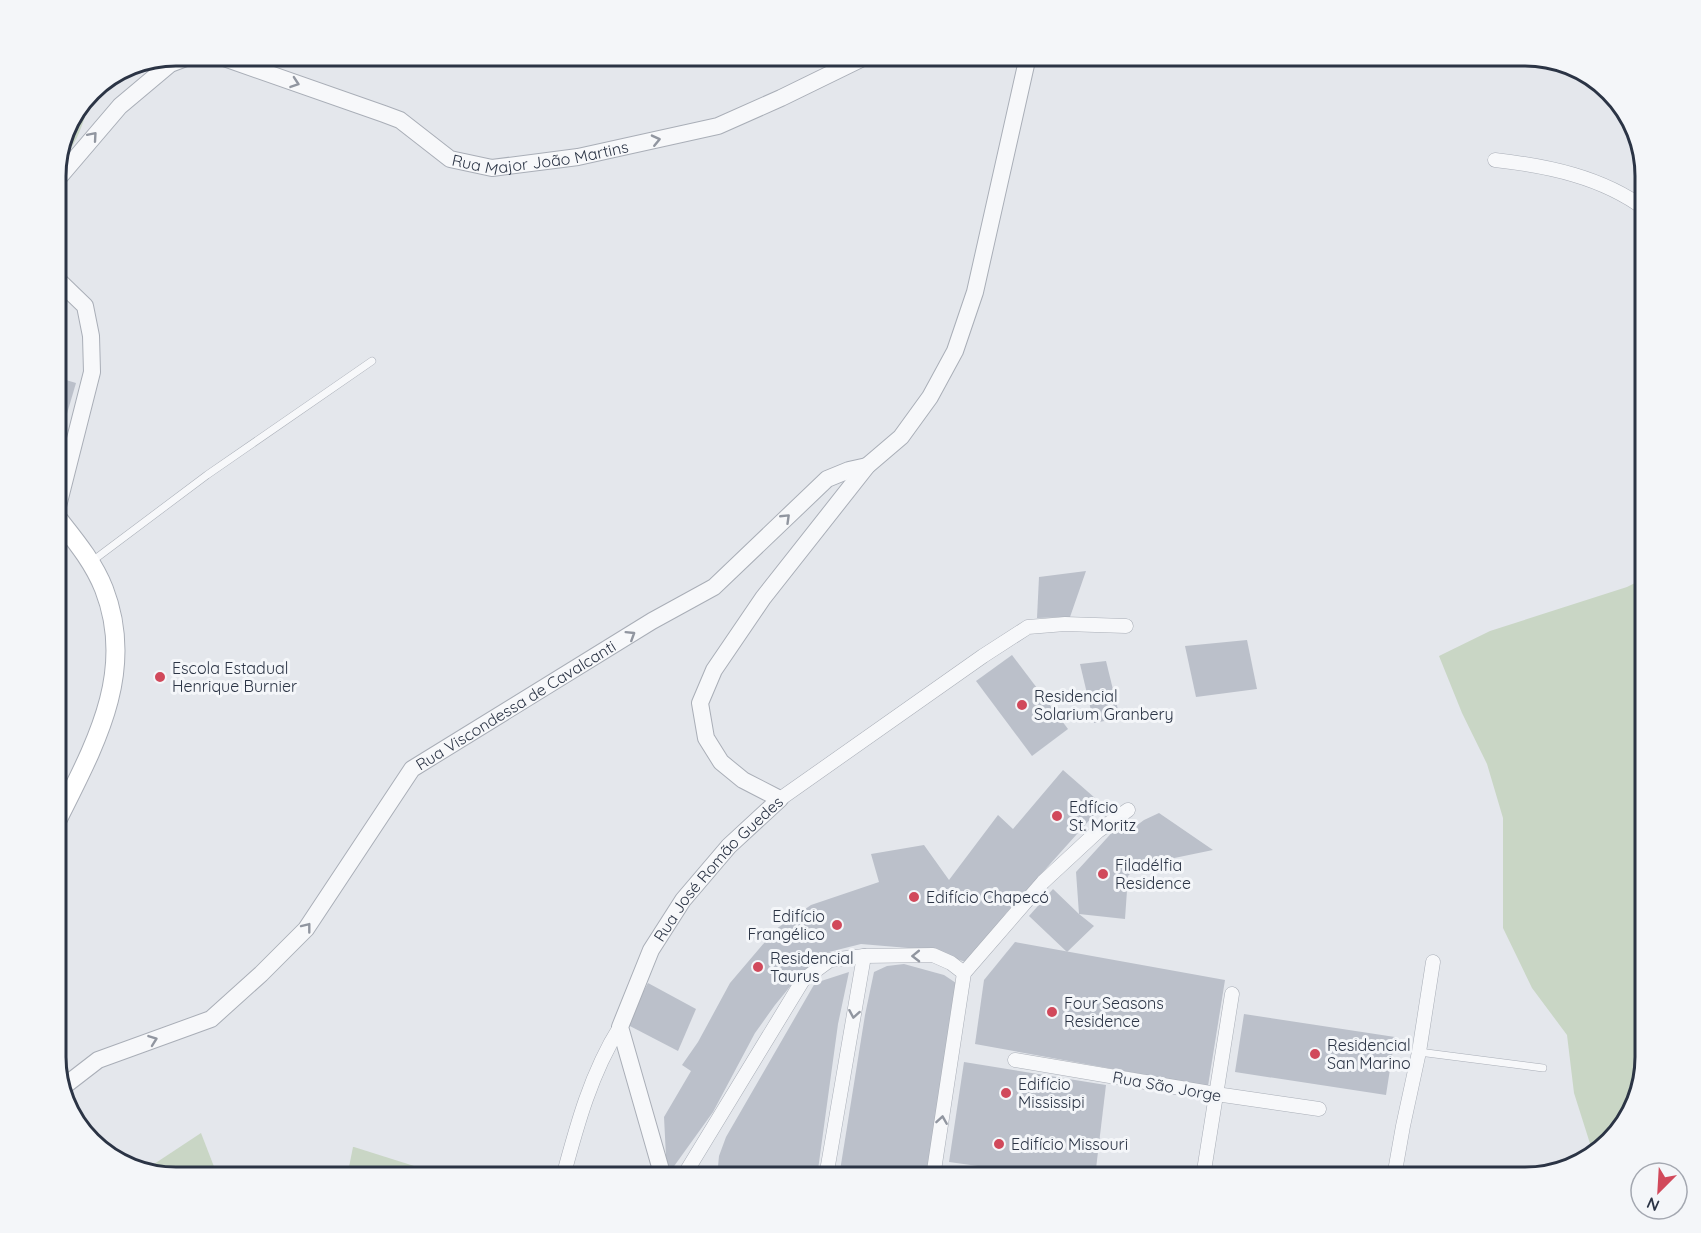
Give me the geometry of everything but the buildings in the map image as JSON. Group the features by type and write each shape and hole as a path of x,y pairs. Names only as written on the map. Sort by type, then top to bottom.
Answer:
{"main road":[{"path":"66,528 86,554 104,588 116,627 114,686 101,725 66,801"}],"street":[{"name":"Rua Major João Martins","path":"66,169 120,106 167,66"},
{"name":"Rua Major João Martins","path":"247,66 400,120 450,159 492,168 578,157 718,126 847,66"},
{"path":"780,799 743,780 721,762 706,738 700,704 714,670 740,630 867,466 901,437 930,397 955,351 975,292 1022,66"},
{"path":"1495,159 1573,173 1635,201"},
{"path":"66,288 85,306 91,336 92,372 66,475"},
{"name":"Rua Viscondessa de Cavalcanti","path":"70,1083 98,1060 211,1019 261,974 306,929 412,769 652,621 714,587 826,479 867,466"},
{"name":"Rua José Romão Guedes","path":"566,1167 579,1117 606,1049 620,1027 651,950 683,900 729,846 780,799 849,753 921,699 1028,627 1065,624 1126,626"},
{"path":"935,1167 964,973 1043,882 1098,831 1128,810"},
{"path":"690,1167 803,980 830,960 864,956 933,955 951,963 964,973"},
{"path":"828,1167 864,956"},
{"path":"1396,1167 1419,1052 1433,962"},
{"path":"1205,1167 1232,994"},
{"path":"620,1027 660,1167"},
{"name":"Rua São Jorge","path":"1015,1060 1319,1109"}],"lane":[{"path":"90,562 207,475 372,360"},
{"path":"1419,1052 1543,1068"}],"green space":[{"path":"85,115 75,142 70,151 77,127"},
{"path":"1635,583 1635,1057 1633,1078 1624,1106 1608,1129 1590,1145 1574,1093 1567,1035 1532,988 1503,928 1503,818 1487,764 1462,713 1439,656 1490,631"},
{"path":"201,1133 214,1167 176,1167 154,1164"},
{"path":"354,1147 417,1167 349,1167"}],"place":[{"name":"Escola Estadual Henrique Burnier","path":"160,677"},
{"name":"Residencial Solarium Granbery","path":"1022,705"},
{"name":"Edfício St. Moritz","path":"1057,816"},
{"name":"Filadélfia Residence","path":"1103,874"},
{"name":"Edifício Chapecó","path":"914,897"},
{"name":"Edifício Frangélico","path":"837,925"},
{"name":"Residencial Taurus","path":"758,967"},
{"name":"Four Seasons Residence","path":"1052,1012"},
{"name":"Residencial San Marino","path":"1315,1054"},
{"name":"Edifício Mississipi","path":"1006,1093"},
{"name":"Edifício Missouri","path":"999,1144"}]}
